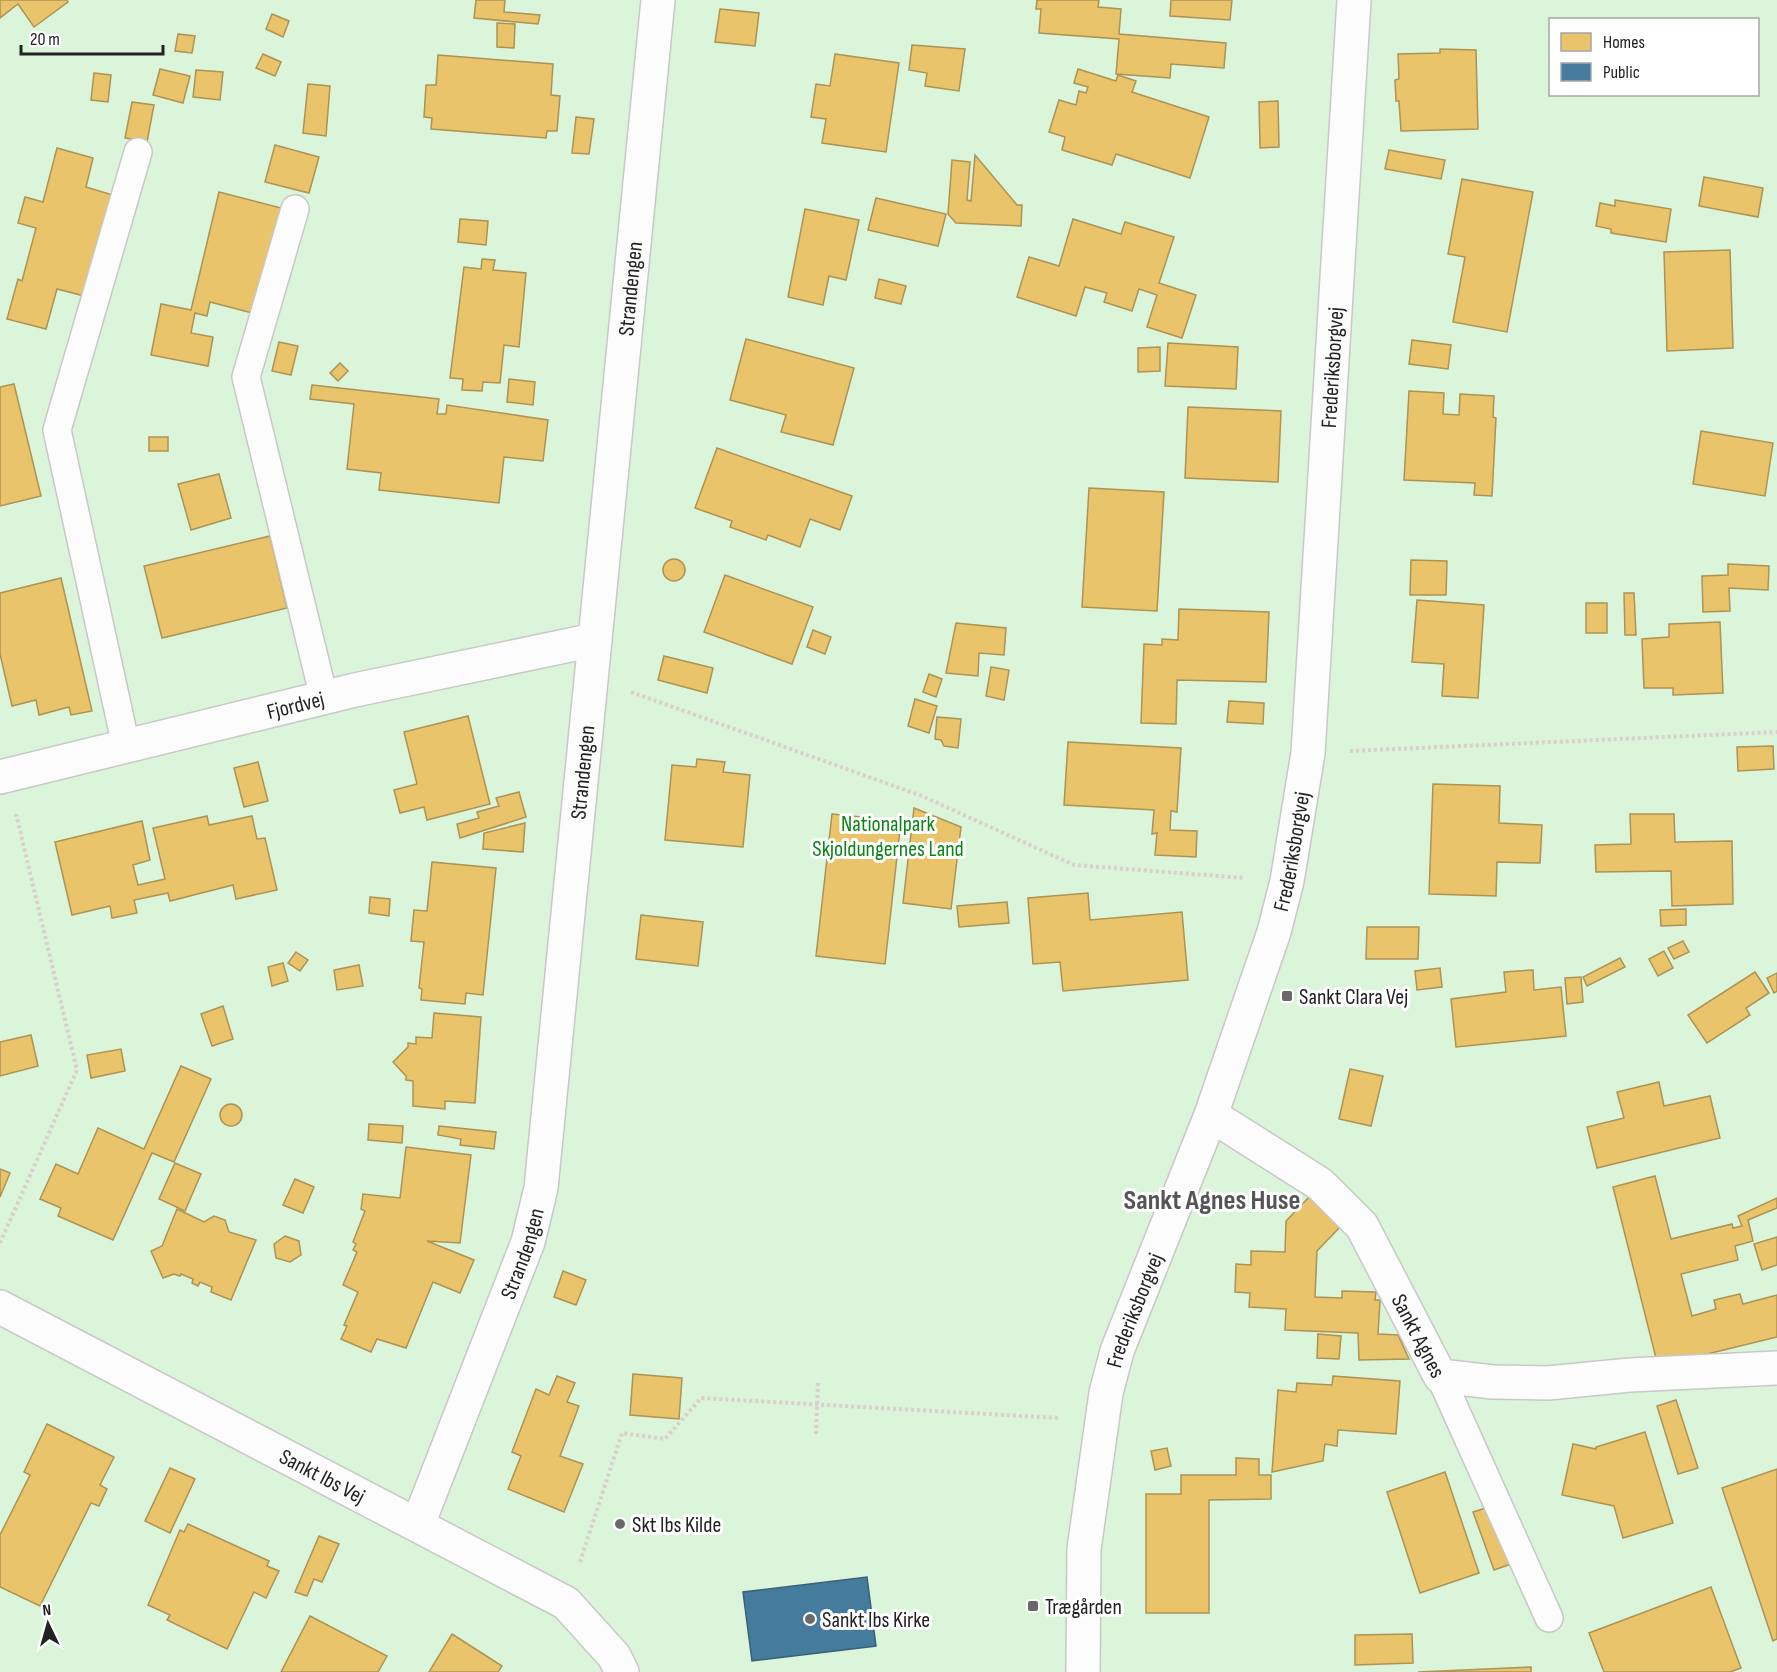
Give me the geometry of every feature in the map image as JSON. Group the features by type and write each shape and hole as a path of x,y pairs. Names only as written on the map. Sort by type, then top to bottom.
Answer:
{"street":[{"name":"Strandengen","path":"418,1524 528,1242 541,1188 658,0"},
{"name":"Frederiksborgvej","path":"1083,1672 1084,1549 1102,1420 1117,1351 1210,1116 1274,932 1287,881 1308,753 1354,0"},
{"name":"Fjordvej","path":"3,777 324,698 594,640"},
{"name":"Sankt Agnes","path":"1210,1116 1320,1184 1362,1226 1440,1376 1493,1382 1548,1383 1630,1375 1777,1368"},
{"name":"Sankt Ibs Vej","path":"0,1308 566,1603 614,1656 622,1672"}],"lane":[{"path":"126,746 57,430 138,152"},
{"path":"295,209 246,377 324,698"},
{"path":"1440,1376 1549,1618"}],"path":[{"path":"590,682 623,689 922,796 1074,864 1287,881"},
{"path":"1308,753 1777,732"},
{"path":"0,1243 77,1070 3,777"},
{"path":"816,1434 818,1380"},
{"path":"566,1603 622,1433 665,1439 701,1398 1102,1420"}],"green space":[{"name":"Nationalpark Skjoldungernes Land","path":"0,0 1777,0 1777,1672 0,1672"}],"building: Homes":[{"path":"0,0 67,0 68,2 34,27 18,4 0,18"},
{"path":"476,0 505,0 504,12 540,15 538,24 474,18"},
{"path":"1037,0 1099,0 1098,7 1121,9 1119,34 1226,43 1224,68 1171,64 1170,78 1116,74 1119,39 1039,33 1041,9 1036,9"},
{"path":"1171,0 1232,0 1230,20 1170,16"},
{"path":"720,9 759,13 755,46 715,42"},
{"path":"272,14 289,21 283,37 266,29"},
{"path":"497,23 515,24 514,48 497,47"},
{"path":"178,34 195,36 192,53 175,51"},
{"path":"912,45 965,49 959,91 925,86 927,73 909,70"},
{"path":"1440,49 1476,50 1478,129 1401,131 1395,80 1399,79 1398,54 1440,53"},
{"path":"263,54 281,62 275,76 256,68"},
{"path":"835,54 899,63 886,152 822,143 826,119 811,117 816,84 830,86"},
{"path":"438,55 553,64 551,95 560,96 557,131 547,131 546,138 431,129 432,118 424,117 426,85 436,85"},
{"path":"160,69 190,76 183,103 153,95"},
{"path":"1078,69 1116,81 1118,75 1136,81 1132,92 1209,117 1190,178 1116,154 1112,165 1062,150 1065,137 1049,132 1059,100 1076,105 1079,91 1086,93 1088,87 1074,83"},
{"path":"196,70 223,72 220,100 193,97"},
{"path":"94,73 111,75 108,102 91,100"},
{"path":"308,84 330,86 326,136 303,133"},
{"path":"1278,101 1279,147 1260,148 1259,102"},
{"path":"132,102 154,105 147,142 125,138"},
{"path":"576,117 594,119 589,154 572,153"},
{"path":"275,145 319,157 309,193 265,182"},
{"path":"57,148 93,158 86,187 116,196 88,297 57,289 46,329 7,319 18,279 22,281 36,228 18,223 25,197 43,202"},
{"path":"1389,150 1445,160 1441,179 1385,169"},
{"path":"975,155 1017,205 1022,205 1021,226 956,223 948,214 952,160 970,162 967,200 971,201"},
{"path":"1704,177 1763,188 1758,217 1699,206"},
{"path":"1462,179 1533,192 1507,332 1453,322 1465,257 1448,254"},
{"path":"219,192 281,208 256,314 210,302 207,316 195,313 191,333 213,337 208,366 151,355 161,304 191,310"},
{"path":"876,198 946,214 938,246 868,230"},
{"path":"1615,200 1671,209 1666,242 1611,233 1611,229 1596,226 1600,203 1615,206"},
{"path":"805,209 859,220 846,280 829,276 823,305 788,297"},
{"path":"460,219 488,221 486,245 458,242"},
{"path":"1073,219 1121,234 1125,222 1174,237 1159,283 1196,295 1182,338 1147,327 1157,295 1139,289 1132,311 1104,302 1107,293 1085,287 1076,316 1017,297 1029,257 1059,266"},
{"path":"1730,250 1733,348 1667,351 1664,252"},
{"path":"482,259 495,260 493,270 526,273 519,347 504,345 500,383 483,382 482,391 462,390 463,379 450,378 464,267 481,269"},
{"path":"879,279 906,286 901,304 875,298"},
{"path":"746,339 854,368 833,445 781,432 786,415 730,400"},
{"path":"1412,340 1451,345 1448,369 1409,364"},
{"path":"279,342 298,346 291,375 272,371"},
{"path":"1168,343 1238,347 1236,389 1165,386"},
{"path":"1160,347 1160,371 1138,372 1138,348"},
{"path":"340,363 348,371 338,381 330,373"},
{"path":"509,379 535,382 533,405 507,402"},
{"path":"14,384 41,496 0,506 0,387"},
{"path":"312,385 439,399 437,414 446,414 447,405 548,420 543,461 504,457 499,503 379,490 381,473 347,469 354,404 310,399"},
{"path":"1409,391 1444,393 1443,414 1459,415 1460,394 1494,396 1493,417 1496,418 1492,496 1474,495 1475,483 1404,480"},
{"path":"1188,407 1281,411 1278,482 1185,478"},
{"path":"1701,431 1773,443 1765,496 1693,484"},
{"path":"149,437 168,437 168,451 149,451"},
{"path":"717,448 852,496 840,530 810,519 800,547 768,535 766,540 730,527 732,521 695,508"},
{"path":"219,474 231,518 191,530 178,484"},
{"path":"1089,488 1164,492 1157,611 1082,607"},
{"path":"270,536 287,608 162,638 144,566"},
{"path":"670,559 678,559 685,566 685,574 678,581 670,581 663,574 663,566"},
{"path":"1411,560 1447,561 1446,595 1410,595"},
{"path":"1728,564 1769,566 1768,590 1729,588 1730,611 1703,612 1702,576 1728,575"},
{"path":"725,575 813,607 792,664 704,632"},
{"path":"61,578 92,711 71,715 69,707 39,715 36,700 12,706 0,654 0,593"},
{"path":"1624,593 1634,593 1636,635 1625,635"},
{"path":"1417,600 1484,605 1478,698 1442,696 1444,664 1412,662"},
{"path":"1586,603 1607,603 1607,633 1586,633"},
{"path":"1179,609 1269,612 1266,682 1177,680 1176,724 1141,723 1144,644 1162,645 1162,639 1178,640"},
{"path":"1720,622 1723,693 1673,695 1673,688 1644,688 1642,639 1669,637 1669,624"},
{"path":"956,623 1006,628 1004,655 979,653 978,676 946,673"},
{"path":"813,630 831,637 825,654 807,647"},
{"path":"664,656 713,668 707,693 658,680"},
{"path":"991,667 1009,670 1004,700 986,696"},
{"path":"929,674 942,679 936,697 923,692"},
{"path":"915,699 937,706 929,733 908,726"},
{"path":"1229,701 1264,703 1263,724 1227,722"},
{"path":"468,716 490,804 427,820 424,807 400,813 394,790 417,784 404,732"},
{"path":"937,717 961,719 958,748 944,746 941,740 935,739"},
{"path":"1068,742 1181,748 1177,812 1171,811 1170,830 1197,831 1196,857 1155,855 1157,833 1152,834 1154,810 1064,805"},
{"path":"1773,746 1774,769 1738,771 1737,747"},
{"path":"697,759 725,762 723,772 750,775 743,847 665,840 672,765 696,767"},
{"path":"258,762 268,801 244,807 234,768"},
{"path":"1433,784 1500,786 1499,823 1542,825 1540,863 1497,862 1496,896 1429,894"},
{"path":"519,792 526,817 460,838 457,824 479,818 477,812 499,806 496,798"},
{"path":"914,808 961,827 951,909 903,903"},
{"path":"832,814 901,821 885,964 816,956"},
{"path":"1630,814 1674,814 1675,842 1732,841 1733,904 1672,906 1671,871 1596,872 1595,845 1631,844"},
{"path":"207,816 209,825 252,816 257,839 265,838 277,890 236,899 233,885 170,901 168,893 134,900 137,913 112,918 110,906 72,915 55,842 142,821 150,860 133,865 138,885 165,879 153,828"},
{"path":"525,823 523,852 483,849 484,833"},
{"path":"432,862 496,868 483,995 466,993 465,1004 421,1000 422,989 419,988 424,942 411,941 414,910 427,911"},
{"path":"1088,893 1090,920 1182,912 1188,980 1063,991 1060,962 1033,964 1028,898"},
{"path":"370,897 390,899 389,916 369,913"},
{"path":"1007,902 1009,923 959,927 957,906"},
{"path":"1686,909 1686,925 1661,926 1660,910"},
{"path":"641,915 703,922 698,966 636,959"},
{"path":"1367,927 1419,927 1418,959 1366,959"},
{"path":"1683,941 1689,952 1674,959 1668,948"},
{"path":"1664,951 1673,968 1658,976 1649,959"},
{"path":"296,952 308,960 300,971 288,963"},
{"path":"1620,958 1625,967 1587,986 1583,977"},
{"path":"283,963 288,981 272,986 268,967"},
{"path":"359,965 363,986 337,990 334,970"},
{"path":"1440,968 1442,987 1417,990 1415,971"},
{"path":"1533,970 1534,990 1561,987 1566,1036 1456,1047 1451,999 1506,992 1504,972"},
{"path":"1755,972 1769,993 1746,1008 1750,1015 1707,1043 1688,1015"},
{"path":"1777,973 1777,991 1774,993 1767,978"},
{"path":"1581,977 1583,1002 1567,1004 1565,978"},
{"path":"223,1006 233,1039 212,1046 201,1014"},
{"path":"434,1013 481,1017 475,1103 445,1101 445,1109 413,1106 413,1081 406,1080 406,1076 393,1062 408,1047 408,1043 416,1044 416,1037 432,1038"},
{"path":"31,1035 38,1066 0,1076 0,1042"},
{"path":"121,1049 125,1071 91,1078 87,1055"},
{"path":"181,1066 211,1079 174,1162 152,1153 113,1240 58,1216 61,1208 40,1199 56,1164 78,1174 98,1128 144,1149"},
{"path":"1350,1069 1383,1076 1371,1126 1339,1119"},
{"path":"1659,1082 1664,1106 1710,1096 1720,1138 1597,1168 1587,1127 1624,1118 1617,1092"},
{"path":"231,1104 239,1107 242,1115 239,1123 231,1126 223,1123 220,1115 223,1107"},
{"path":"369,1124 403,1126 402,1143 368,1140"},
{"path":"439,1126 496,1132 494,1149 460,1145 461,1139 438,1135"},
{"path":"406,1147 471,1155 460,1243 427,1241 474,1260 460,1293 433,1282 406,1348 377,1339 371,1352 341,1339 347,1326 344,1325 358,1292 343,1285 357,1252 353,1250 356,1244 353,1242 365,1211 361,1209 363,1194 400,1198"},
{"path":"175,1163 201,1174 185,1211 159,1199"},
{"path":"0,1169 10,1173 0,1197"},
{"path":"1655,1176 1671,1239 1732,1224 1733,1228 1742,1226 1738,1216 1777,1198 1777,1208 1748,1220 1753,1241 1735,1246 1738,1260 1681,1274 1692,1316 1716,1309 1714,1300 1740,1294 1743,1304 1777,1295 1777,1337 1658,1366 1613,1187"},
{"path":"295,1179 314,1187 303,1213 283,1205"},
{"path":"1309,1197 1340,1227 1317,1251 1315,1297 1342,1298 1342,1291 1376,1292 1375,1300 1380,1300 1378,1334 1398,1335 1409,1359 1359,1360 1358,1333 1285,1330 1286,1309 1249,1307 1250,1293 1235,1292 1236,1264 1251,1265 1251,1251 1285,1252 1286,1221"},
{"path":"177,1209 204,1222 214,1216 225,1220 229,1232 256,1240 231,1300 211,1292 212,1287 200,1282 198,1286 192,1283 193,1279 181,1274 163,1278 151,1251 162,1246"},
{"path":"285,1236 299,1241 301,1255 290,1262 276,1258 274,1244"},
{"path":"1777,1237 1777,1265 1762,1270 1754,1244"},
{"path":"563,1271 586,1280 576,1305 554,1297"},
{"path":"1318,1334 1341,1336 1339,1359 1317,1358"},
{"path":"633,1374 682,1378 679,1419 630,1415"},
{"path":"557,1376 575,1383 567,1402 579,1406 560,1456 583,1464 564,1512 508,1489 521,1456 512,1452 536,1389 549,1395"},
{"path":"1333,1376 1400,1381 1396,1434 1338,1430 1337,1446 1325,1444 1323,1461 1272,1472 1278,1390 1296,1392 1297,1383 1332,1385"},
{"path":"1676,1400 1698,1468 1678,1474 1657,1406"},
{"path":"47,1424 114,1457 100,1485 107,1489 99,1506 91,1503 40,1606 0,1587 0,1535 30,1475 24,1472"},
{"path":"1645,1432 1673,1523 1623,1538 1614,1506 1562,1495 1573,1444 1596,1449 1596,1447"},
{"path":"1167,1448 1171,1466 1155,1470 1151,1451"},
{"path":"1236,1458 1259,1459 1259,1475 1271,1475 1271,1499 1209,1500 1209,1613 1146,1613 1146,1494 1181,1494 1181,1475 1236,1475"},
{"path":"170,1468 195,1479 170,1533 145,1521"},
{"path":"1777,1469 1777,1639 1773,1641 1722,1488"},
{"path":"1445,1472 1479,1573 1420,1593 1387,1492"},
{"path":"1492,1506 1514,1563 1494,1570 1473,1512"},
{"path":"188,1524 269,1561 267,1566 279,1571 266,1598 254,1592 227,1649 167,1620 170,1615 148,1605 180,1530 184,1532"},
{"path":"319,1536 339,1544 322,1582 314,1579 307,1596 295,1592"},
{"path":"1711,1587 1741,1668 1730,1672 1604,1672 1589,1633"},
{"path":"310,1616 387,1656 378,1672 281,1672"},
{"path":"452,1634 502,1666 498,1672 429,1672"},
{"path":"1412,1634 1413,1663 1355,1665 1355,1635"},
{"path":"1531,1667 1531,1672 1418,1672"}],"building: Public":[{"name":"Sankt Ibs Kirke","path":"867,1577 876,1646 752,1661 743,1592"}],"place":[{"name":"Sankt Clara Vej","path":"1287,996"},
{"name":"Skt Ibs Kilde","path":"620,1524"},
{"name":"Trægården","path":"1033,1606"},
{"name":"Sankt Ibs Kirke","path":"810,1619"}],"district":[{"name":"Sankt Agnes Huse","path":"1212,1199"}]}
